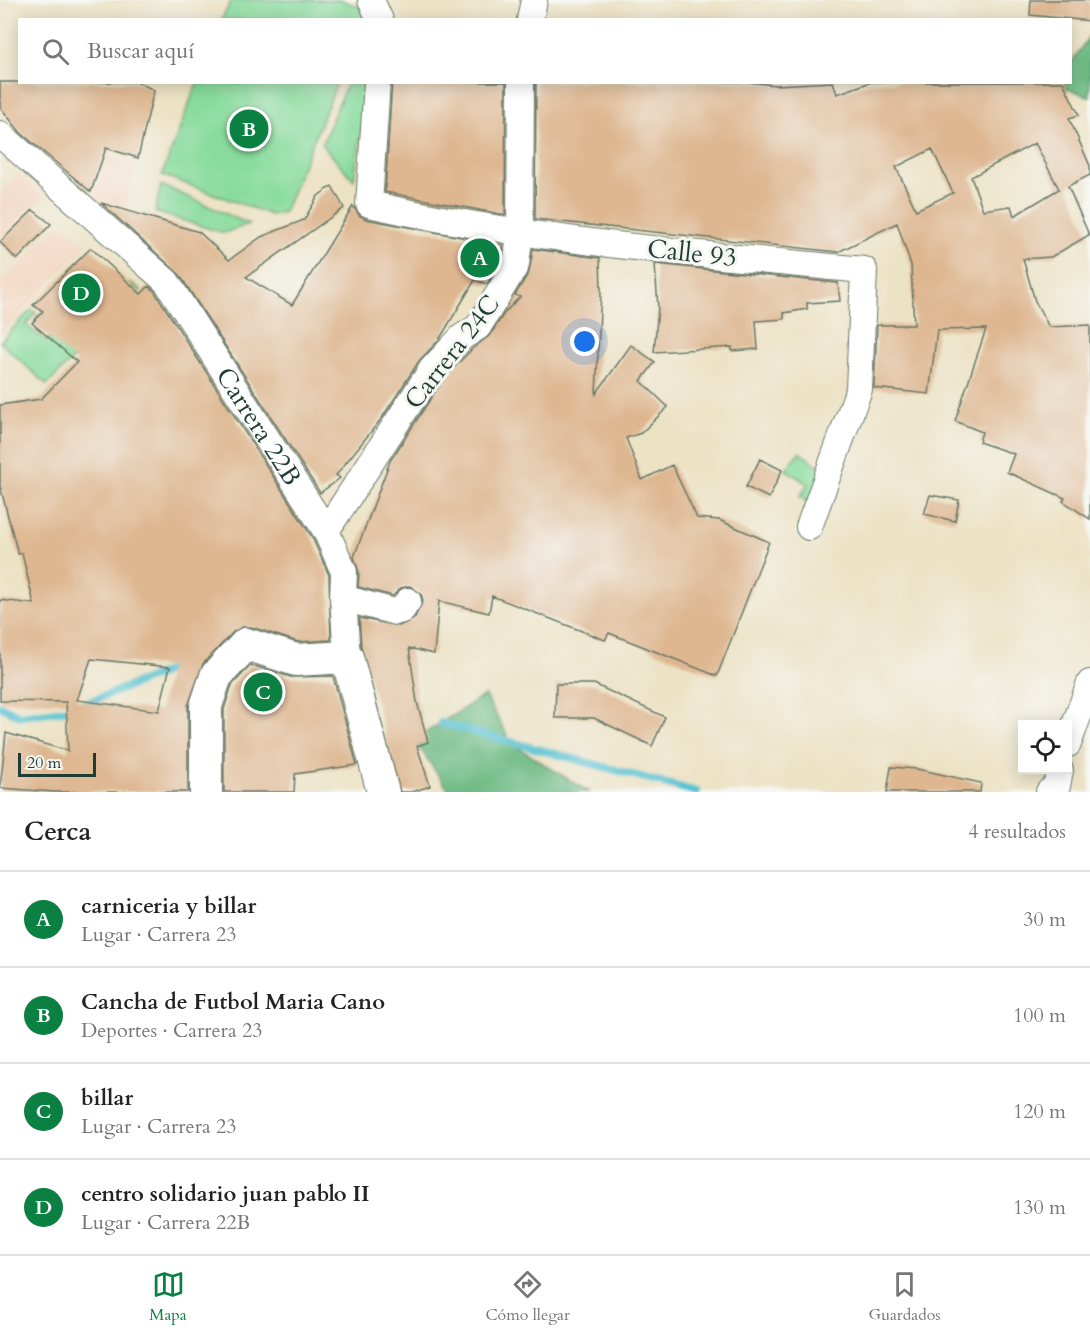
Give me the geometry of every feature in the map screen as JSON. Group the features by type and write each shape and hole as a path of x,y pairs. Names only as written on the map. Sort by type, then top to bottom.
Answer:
{"street":[{"path":"371,0 379,18"},
{"path":"530,18 534,0"},
{"name":"Calle 93","path":"377,84 369,204 450,223 520,233 688,254 864,270 859,388 809,527"},
{"name":"Carrera 24C","path":"326,531 432,369 462,337 478,327 516,265 520,233 521,84"},
{"name":"Carrera 22B","path":"0,134 167,282 271,441 326,531 344,572 343,598 347,657 383,792"},
{"path":"343,598 395,612 402,610 408,601"},
{"path":"206,792 206,706 216,676 246,644 297,660 347,657"},
{"path":"1072,733 1090,683"},
{"path":"1049,792 1057,786 1059,774"}],"shaded area":[{"path":"106,154 136,165 124,210 93,200"},
{"path":"19,175 42,197 0,237 0,193"},
{"path":"59,224 87,244 0,335 0,283"}],"green space":[{"path":"232,0 342,0 367,10 363,18 222,18"},
{"path":"1090,35 1090,97 1056,84 1072,84 1072,62"},
{"path":"197,84 337,84 284,212 271,215 162,175"},
{"path":"347,84 368,84 354,180 322,145"},
{"path":"161,185 249,224 224,233 155,212"},
{"path":"130,283 141,290 47,385 0,342 31,310 36,313 26,325 47,341 64,328 81,340"},
{"path":"799,452 834,476 813,506 800,497 808,484 786,470"},
{"path":"485,695 512,744 589,792 450,792 414,740"}],"building":[{"path":"1031,0 1090,0 1090,21 1030,15"},
{"path":"0,82 141,84 154,90 138,158 106,148 91,192 21,133 0,107"},
{"path":"392,84 506,84 505,215 385,192"},
{"path":"536,84 834,84 837,94 865,84 1064,84 1079,115 1069,118 1090,166 1090,175 1068,186 1089,235 1051,257 1023,259 1035,301 1049,327 1090,325 1090,519 1063,501 1065,498 1007,472 1014,454 979,442 982,432 955,421 986,329 937,330 929,394 874,388 877,325 914,325 911,265 897,223 838,252 535,219","holes":["1035,143 1059,189 1014,216 1011,206 983,210 971,177","932,149 953,193 916,210 896,167"]},
{"path":"332,186 344,208 246,277 292,305 353,206 359,215 366,219 503,245 502,260 487,284 475,280 439,340 419,361 382,418 336,475 340,478 320,493 179,274 101,203 199,232 229,260 261,237 304,220 318,196"},
{"path":"33,210 51,224 17,260 0,242"},
{"path":"91,248 141,294 149,286 312,537 329,575 331,640 298,642 251,627 242,627 233,632 203,664 188,706 188,792 54,792 0,788 6,733 68,751 66,702 0,701 0,600 34,604 22,553 18,554 0,486 0,405 41,399 77,362 32,323 43,311 33,305","holes":["91,659 170,667 159,711 77,700"]},
{"path":"533,249 600,258 601,291 596,394 631,345 655,362 641,381 668,407 641,433 626,438 642,480 672,465 697,518 719,520 769,542 717,676 609,633 605,640 492,596 489,613 439,601 434,654 409,648 417,702 428,742 417,746 430,786 412,792 400,792 361,646 359,618 399,626 414,619 423,601 421,594 410,586 401,588 393,596 358,587 359,572 354,557 390,461 444,378 472,349 490,335 505,312 520,297 515,295 529,272"},
{"path":"655,264 838,283 840,301 807,303 807,309 784,313 784,319 756,321 758,349 732,351 732,347 654,352 658,308"},
{"path":"760,459 782,470 769,498 746,487"},
{"path":"930,495 959,500 955,521 924,514"},
{"path":"251,665 291,677 333,676 357,765 295,774 294,792 224,792 224,709 232,685"},
{"path":"556,684 594,684 665,717 652,746 594,718 555,718"},
{"path":"891,767 917,769 981,783 980,792 887,792"}],"waterway":[{"path":"0,706 20,716 71,709 176,668"},
{"path":"441,723 697,792"}],"place":[{"name":"Cancha de Futbol Maria Cano","path":"249,129"},
{"name":"carniceria y billar","path":"480,258"},
{"name":"centro solidario juan pablo II","path":"81,293"},
{"name":"billar","path":"263,692"}]}
